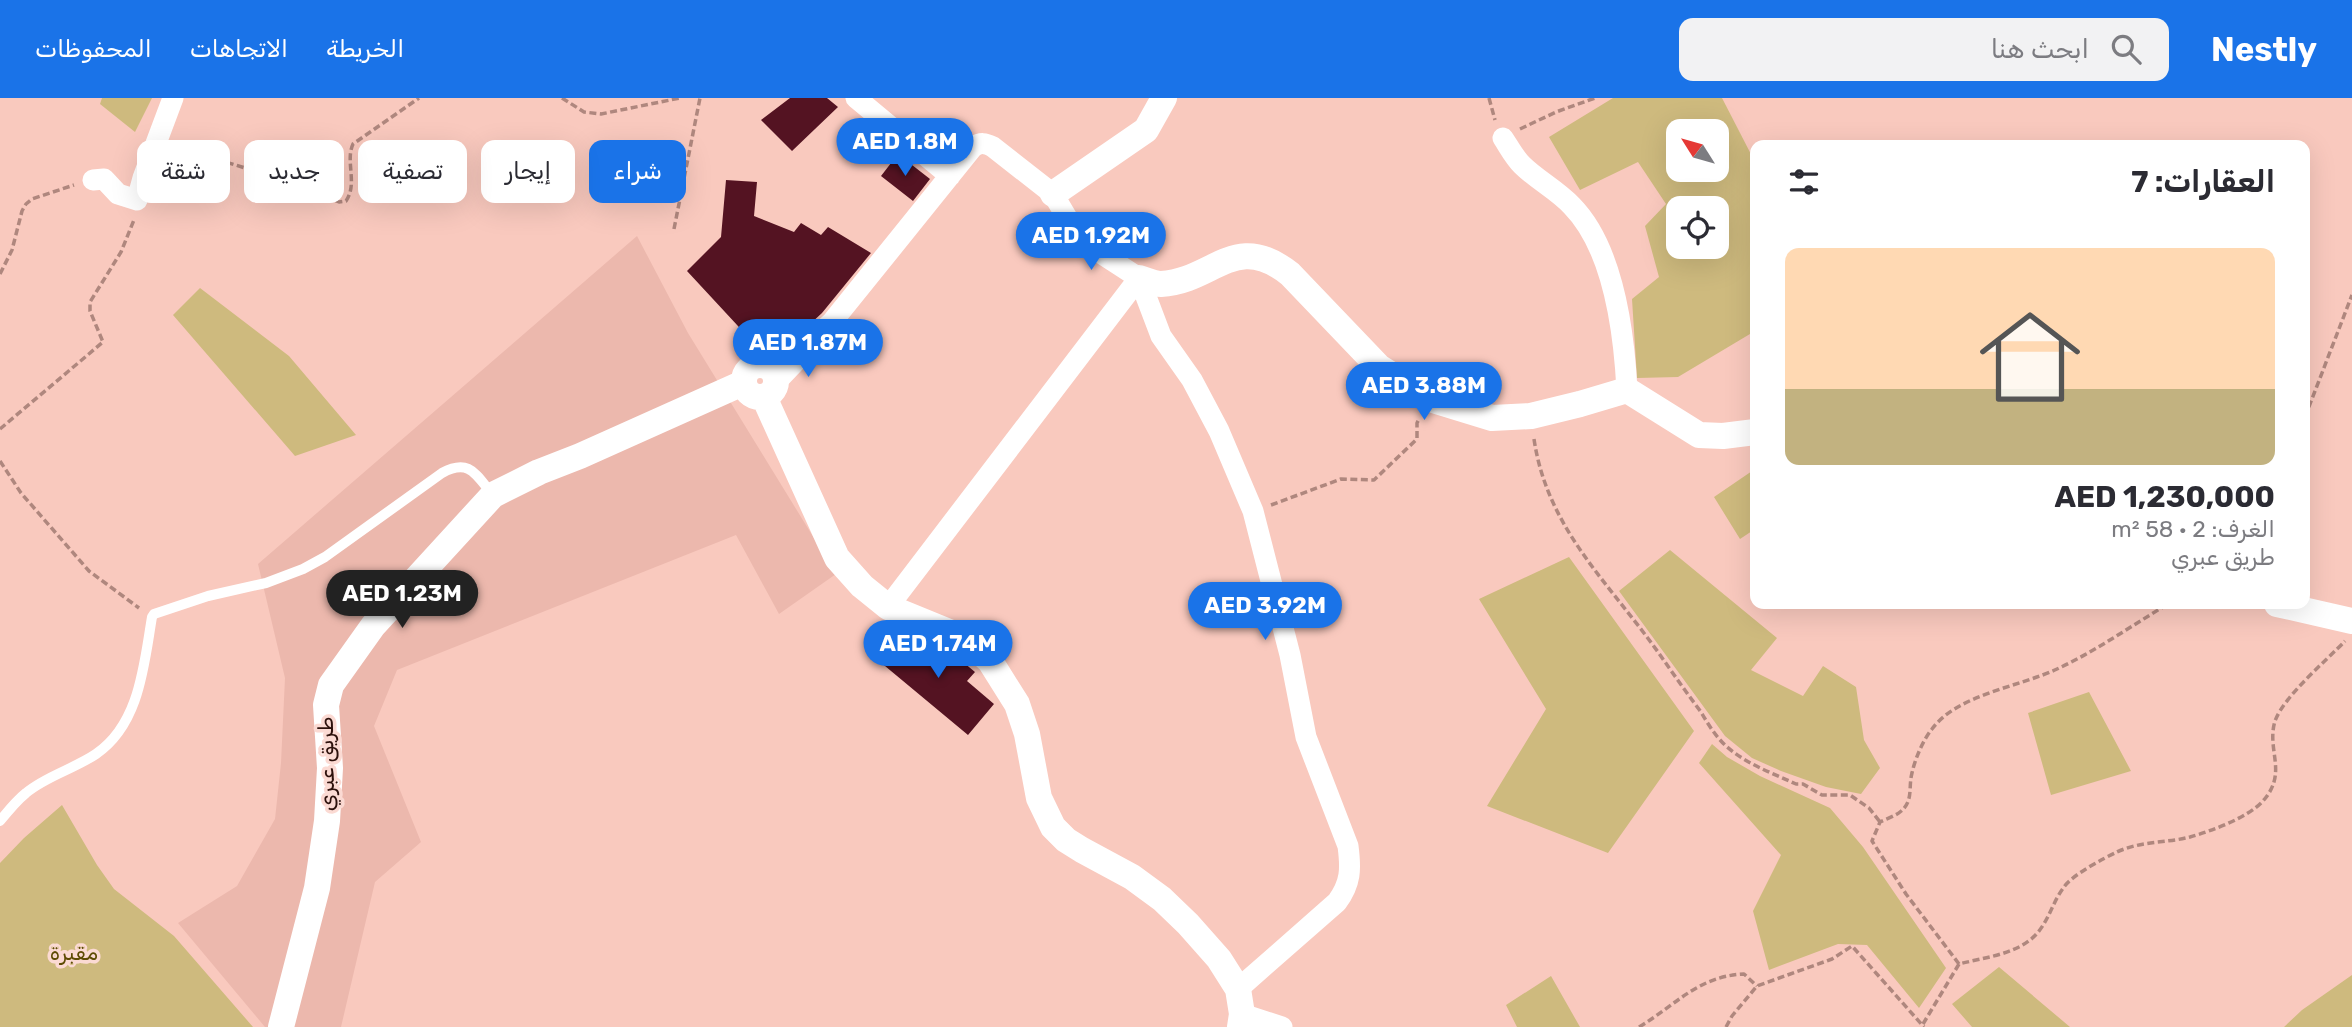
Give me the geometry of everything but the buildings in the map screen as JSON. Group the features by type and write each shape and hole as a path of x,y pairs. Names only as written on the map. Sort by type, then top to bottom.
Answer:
{"street":[{"path":"157,140 173,98"},
{"path":"856,98 950,176"},
{"path":"1053,194 1146,130 1164,98"},
{"path":"1503,138 1521,164 1575,209 1596,241 1614,296 1625,353 1627,390"},
{"path":"1282,1027 1240,1010 1219,958 1161,899 1132,877 1066,840 1054,827 1039,798 1027,734 1017,704 990,661 954,634 888,607 862,586 837,558 762,382 847,307 973,147 985,143 1053,194 1083,238 1139,278 1158,284 1180,280 1249,255 1275,261 1378,367 1430,399 1492,418 1531,416 1627,390 1699,435 1723,436 1750,433"},
{"path":"93,180 104,179 118,194 137,200"},
{"path":"1139,278 1161,336 1192,380 1214,421 1253,511 1290,655 1306,737 1348,846 1351,867 1350,879 1337,902 1240,1010"},
{"path":"888,607 1139,278"},
{"name":"طريق عبري","path":"281,1027 317,888 327,821 330,768 326,705 331,685 373,626 493,495 539,472 762,382"},
{"path":"2299,609 2352,621"}],"lane":[{"path":"0,821 27,792 95,754 117,733 140,685 152,617 155,614 266,583 303,569 456,466 468,468 493,495"}],"path":[{"path":"230,163 287,181 339,202 345,201 351,188 350,154 353,144 419,98"},
{"path":"562,98 576,108 601,114 680,98"},
{"path":"674,229 700,98"},
{"path":"1503,138 1556,112 1595,98"},
{"path":"0,274 12,250 26,204 56,190 93,180"},
{"path":"0,429 103,342 90,311 90,302 128,236 137,200"},
{"path":"2310,404 2352,295"},
{"path":"1253,511 1341,478 1374,480 1417,439 1417,423 1430,399"},
{"path":"1531,416 1537,461 1565,528 1593,569 1653,644 1724,745 1743,759 1803,784 1822,795 1850,795 1869,808 1880,822"},
{"path":"0,461 21,493 89,571 152,617"},
{"path":"1959,964 1906,894 1872,841 1880,822 1899,813 1908,802 1912,792 1912,770 1931,729 1948,713 1971,701 2058,669 2160,609"},
{"path":"1726,1027 1758,986 1832,959 1852,946 1923,1026 1959,964 2004,953 2030,940 2050,915 2065,884 2119,851 2190,837 2248,814 2262,802 2277,773 2275,721 2298,689 2352,634"},
{"path":"1639,1027 1700,984 1725,975 1744,974 1758,986"}],"shaded area":[{"path":"637,236 688,333 836,574 779,614 736,535 397,670 374,726 421,842 375,882 341,1027 265,1027 178,923 237,886 275,819 285,678 258,564"}],"green space":[{"path":"102,98 152,98 135,132 100,104"},
{"path":"1613,98 1722,98 1750,152 1750,334 1678,377 1637,378 1632,299 1659,277 1645,226 1666,204 1638,162 1580,190 1549,137"},
{"path":"200,288 289,356 356,435 295,456 173,315"},
{"path":"1750,472 1750,532 1740,539 1714,497"},
{"path":"1670,550 1777,638 1751,670 1803,696 1823,666 1856,687 1864,740 1880,768 1861,794 1826,787 1781,771 1752,758 1725,736 1619,591"},
{"path":"1569,557 1694,731 1608,853 1487,806 1546,709 1479,599"},
{"path":"2089,692 2131,771 2051,795 2028,713"},
{"path":"1712,744 1727,757 1760,776 1830,808 1863,847 1946,968 1919,1008 1867,945 1838,944 1769,970 1753,911 1781,855 1699,763"},
{"name":"مقبرة","path":"62,805 114,889 174,936 253,1027 0,1027 0,863"},
{"path":"1999,967 2070,1027 1972,1027 1952,1004"},
{"path":"2352,975 2352,1027 2284,1027 2302,1010"},
{"path":"1551,976 1580,1027 1517,1027 1506,1005"}]}
